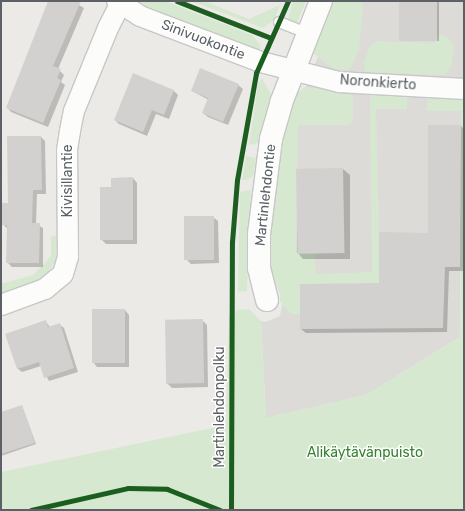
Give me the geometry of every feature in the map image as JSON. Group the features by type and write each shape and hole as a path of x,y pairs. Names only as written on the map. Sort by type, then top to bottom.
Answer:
{"street":[{"name":"Martinlehdontie","path":"267,300 259,268 262,197 271,139 294,70 321,1"},
{"name":"Sinivuokontie","path":"120,2 140,16 255,60 294,70"},
{"name":"Kivisillantie","path":"1,304 45,289 63,274 68,257 67,150 74,111 120,2"},
{"name":"Noronkierto","path":"294,70 339,82 464,88"}],"lane":[{"path":"279,22 309,34"}],"shaded area":[{"path":"340,1 464,1 464,268 460,268 460,337 366,395 266,418 261,321 266,322 280,316 285,289 296,112"}],"green space":[{"path":"140,1 165,1 252,35 261,46 259,51 147,7"},
{"path":"191,1 204,1 249,19 280,5 274,20 263,28"},
{"path":"293,1 306,1 297,23 288,20"},
{"path":"331,1 363,1 359,50 351,67 347,70 334,69 314,54 313,48"},
{"path":"435,35 444,35 450,40 454,47 451,67 444,75 365,72 364,63 370,46 376,41 435,43"},
{"path":"262,78 271,94 261,140 254,145 249,144 258,85"},
{"path":"305,87 349,93 353,98 353,120 350,125 298,125 296,253 314,253 316,274 372,272 370,98 372,94 407,94 407,109 376,109 379,232 436,283 301,284 300,314 291,314 280,301 280,294 267,264 273,181 286,123 296,94"},
{"name":"Alikäytävänpuisto","path":"428,95 464,96 464,510 1,510 1,472 226,425 229,316 238,310 249,309 261,321 266,418 366,395 460,337 461,111 427,111"},
{"path":"246,156 256,158 253,177 242,180"},
{"path":"251,190 247,291 238,292 240,192"},
{"path":"60,235 57,259 47,273 33,283 1,293 1,284 33,275 51,256 51,236"}],"building":[{"path":"48,1 81,1 53,66 61,69 57,78 61,80 43,123 6,108"},
{"path":"399,1 437,1 437,41 399,41"},
{"path":"200,68 239,84 223,122 202,113 208,98 191,91"},
{"path":"133,73 174,90 164,115 152,110 143,132 114,120"},
{"path":"428,125 461,125 460,267 445,267 443,328 300,329 300,284 379,283 379,232 428,233"},
{"path":"7,136 41,136 42,190 33,190 32,223 40,223 39,263 6,263 7,225 2,225 2,203 8,203"},
{"path":"343,168 344,253 297,254 296,169"},
{"path":"133,177 133,240 100,240 100,187 111,187 111,178"},
{"path":"184,216 214,216 214,260 184,260"},
{"path":"92,309 125,309 125,363 92,363"},
{"path":"203,319 204,383 166,384 165,320"},
{"path":"46,320 48,327 60,323 74,368 44,378 39,362 17,369 5,334"},
{"path":"22,405 35,443 1,454 1,412"}],"cycle path":[{"path":"177,1 271,38"},
{"name":"Martinlehdonpolku","path":"231,510 232,242 237,180 256,73 288,1"},
{"path":"31,510 128,488 167,489 220,510"}]}
